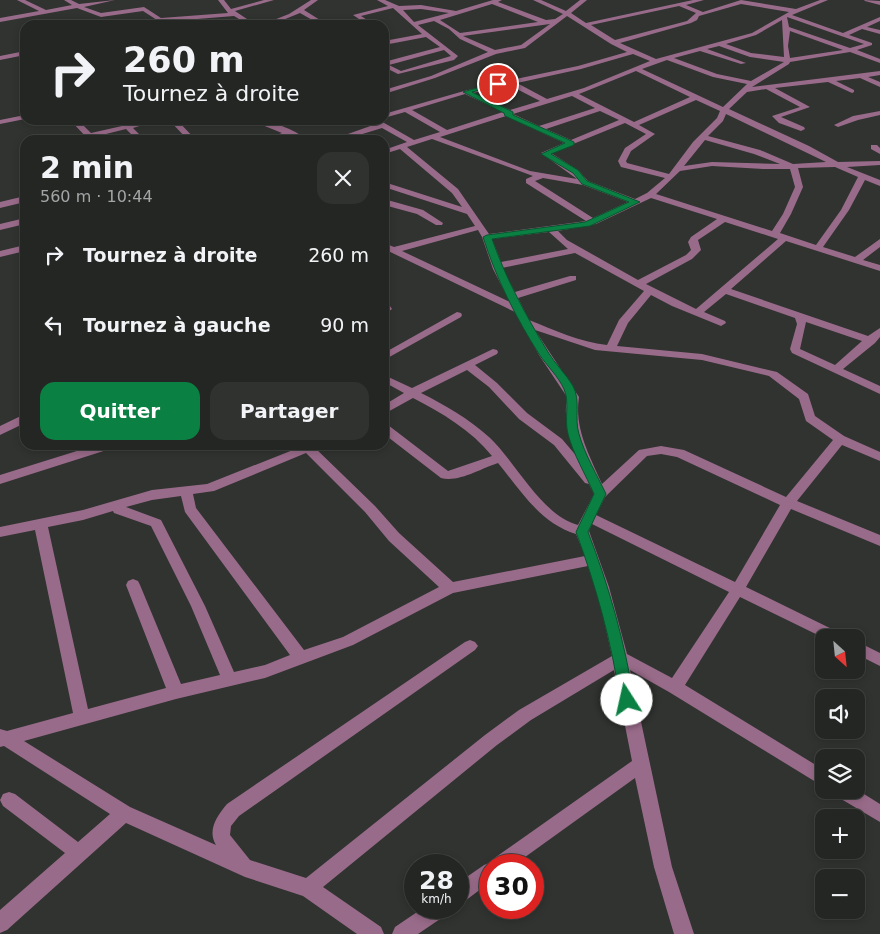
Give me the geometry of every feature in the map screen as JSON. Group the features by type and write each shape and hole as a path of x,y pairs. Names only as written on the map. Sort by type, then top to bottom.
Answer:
{"street":[{"path":"20,0 46,12"},
{"path":"67,0 87,12 102,15 146,9 158,20"},
{"path":"0,20 112,0"},
{"path":"222,0 231,13 248,20"},
{"path":"190,20 231,13 271,0"},
{"path":"278,20 302,11 314,0"},
{"path":"536,0 566,13 613,43 656,61"},
{"path":"389,90 441,74 494,52 523,47 528,35 555,21 584,0"},
{"path":"584,25 700,0"},
{"path":"389,151 572,93 656,61 754,34 785,16 825,0"},
{"path":"867,0 880,3"},
{"path":"382,1 396,5 454,12"},
{"path":"412,24 496,1 545,22"},
{"path":"613,43 688,22 695,19 696,16 741,2 797,11"},
{"path":"389,68 400,73 456,56 412,24 396,5"},
{"path":"364,20 355,15 396,5"},
{"path":"681,5 702,14"},
{"path":"302,11 317,20"},
{"path":"487,237 593,222 650,195 671,177 696,144 720,119 724,110 752,83 783,66 788,60 786,46 788,28 785,16"},
{"path":"719,44 750,55 788,60 848,50 865,46 869,42 785,16"},
{"path":"434,19 445,24 457,34 494,52"},
{"path":"846,34 879,20"},
{"path":"445,34 555,21"},
{"path":"861,27 880,32"},
{"path":"499,28 528,35"},
{"path":"788,28 880,61"},
{"path":"389,40 437,35"},
{"path":"389,64 445,48"},
{"path":"700,49 743,63"},
{"path":"389,115 466,92 579,68 633,52"},
{"path":"0,58 20,54"},
{"path":"667,58 715,76 752,83"},
{"path":"636,69 839,166 880,183"},
{"path":"745,90 880,73"},
{"path":"862,76 880,85"},
{"path":"828,79 852,91"},
{"path":"507,82 546,100"},
{"path":"769,88 806,107 776,116 782,121 801,129"},
{"path":"466,92 538,129 571,143"},
{"path":"572,93 652,135 628,150 623,157 623,164 671,177"},
{"path":"633,125 696,98"},
{"path":"538,129 601,108"},
{"path":"407,110 445,132"},
{"path":"838,126 856,118 880,113"},
{"path":"0,122 20,118"},
{"path":"585,183 575,172 545,154 605,127 624,121"},
{"path":"79,125 88,135"},
{"path":"100,135 132,125"},
{"path":"178,125 187,135"},
{"path":"271,125 293,135"},
{"path":"347,135 371,125"},
{"path":"383,125 414,143"},
{"path":"128,126 136,135"},
{"path":"282,135 289,133"},
{"path":"433,137 522,171 585,183 636,202"},
{"path":"704,137 757,152 794,167"},
{"path":"880,145 874,147 880,152"},
{"path":"402,147 461,198 468,212 487,237 497,266 525,322 544,355 567,386 572,397 571,409 574,434 600,494"},
{"path":"677,169 712,164 794,167 880,163"},
{"path":"697,313 726,290 779,236 799,187 794,167"},
{"path":"541,176 530,181 593,222"},
{"path":"818,248 845,210 864,176"},
{"path":"389,186 468,212"},
{"path":"389,198 402,191"},
{"path":"650,195 880,268"},
{"path":"0,205 20,200"},
{"path":"389,202 420,212 439,223"},
{"path":"638,284 689,257 696,250 693,242 694,239 725,218"},
{"path":"0,227 20,222"},
{"path":"395,250 480,228"},
{"path":"551,229 576,250 638,284 721,323"},
{"path":"857,260 880,242"},
{"path":"389,248 520,310"},
{"path":"0,254 20,249"},
{"path":"497,266 576,250"},
{"path":"512,296 573,278"},
{"path":"610,349 623,322 650,290"},
{"path":"726,290 870,342"},
{"path":"389,354 457,315"},
{"path":"799,316 802,324 796,350 880,390"},
{"path":"525,322 571,340 610,349 702,357 773,374 804,397 810,418 840,439 880,457"},
{"path":"836,370 870,342 880,331"},
{"path":"389,407 412,393 493,352"},
{"path":"468,366 493,385 523,416 558,442 600,494"},
{"path":"389,381 470,427 501,457 553,517 565,525 582,532 593,560 621,658 624,684 663,867 684,934"},
{"path":"0,431 20,421"},
{"path":"389,432 445,475 451,475 501,457"},
{"path":"675,687 738,589 788,503 840,439"},
{"path":"0,480 93,450"},
{"path":"0,532 82,515 152,495 209,488 298,450"},
{"path":"308,450 370,509 394,537 450,588"},
{"path":"582,532 600,494 643,453 660,450 680,453 788,503 880,541"},
{"path":"186,491 190,509 301,658"},
{"path":"119,504 119,510 154,522 158,526 198,606 230,680"},
{"path":"589,517 819,629"},
{"path":"41,524 82,719"},
{"path":"2,738 82,719 176,692 256,674 348,641 450,588 593,560"},
{"path":"133,585 176,692"},
{"path":"245,868 221,838 223,823 233,810 470,646"},
{"path":"865,652 880,660"},
{"path":"621,658 675,687 815,773"},
{"path":"308,888 491,740 526,714 621,658"},
{"path":"2,738 124,813 245,868 308,888 374,934"},
{"path":"514,854 641,764"},
{"path":"856,799 880,814"},
{"path":"9,800 79,853"},
{"path":"0,923 124,813"},
{"path":"402,934 423,919"}],"route":[{"path":"498,84 466,92 510,113 507,114 520,121 571,143 545,154 575,172 585,183 636,202 587,224 487,237 498,269 525,322 544,355 567,386 573,400 571,409 574,434 600,494 582,532 593,560 621,658 627,700"}]}
